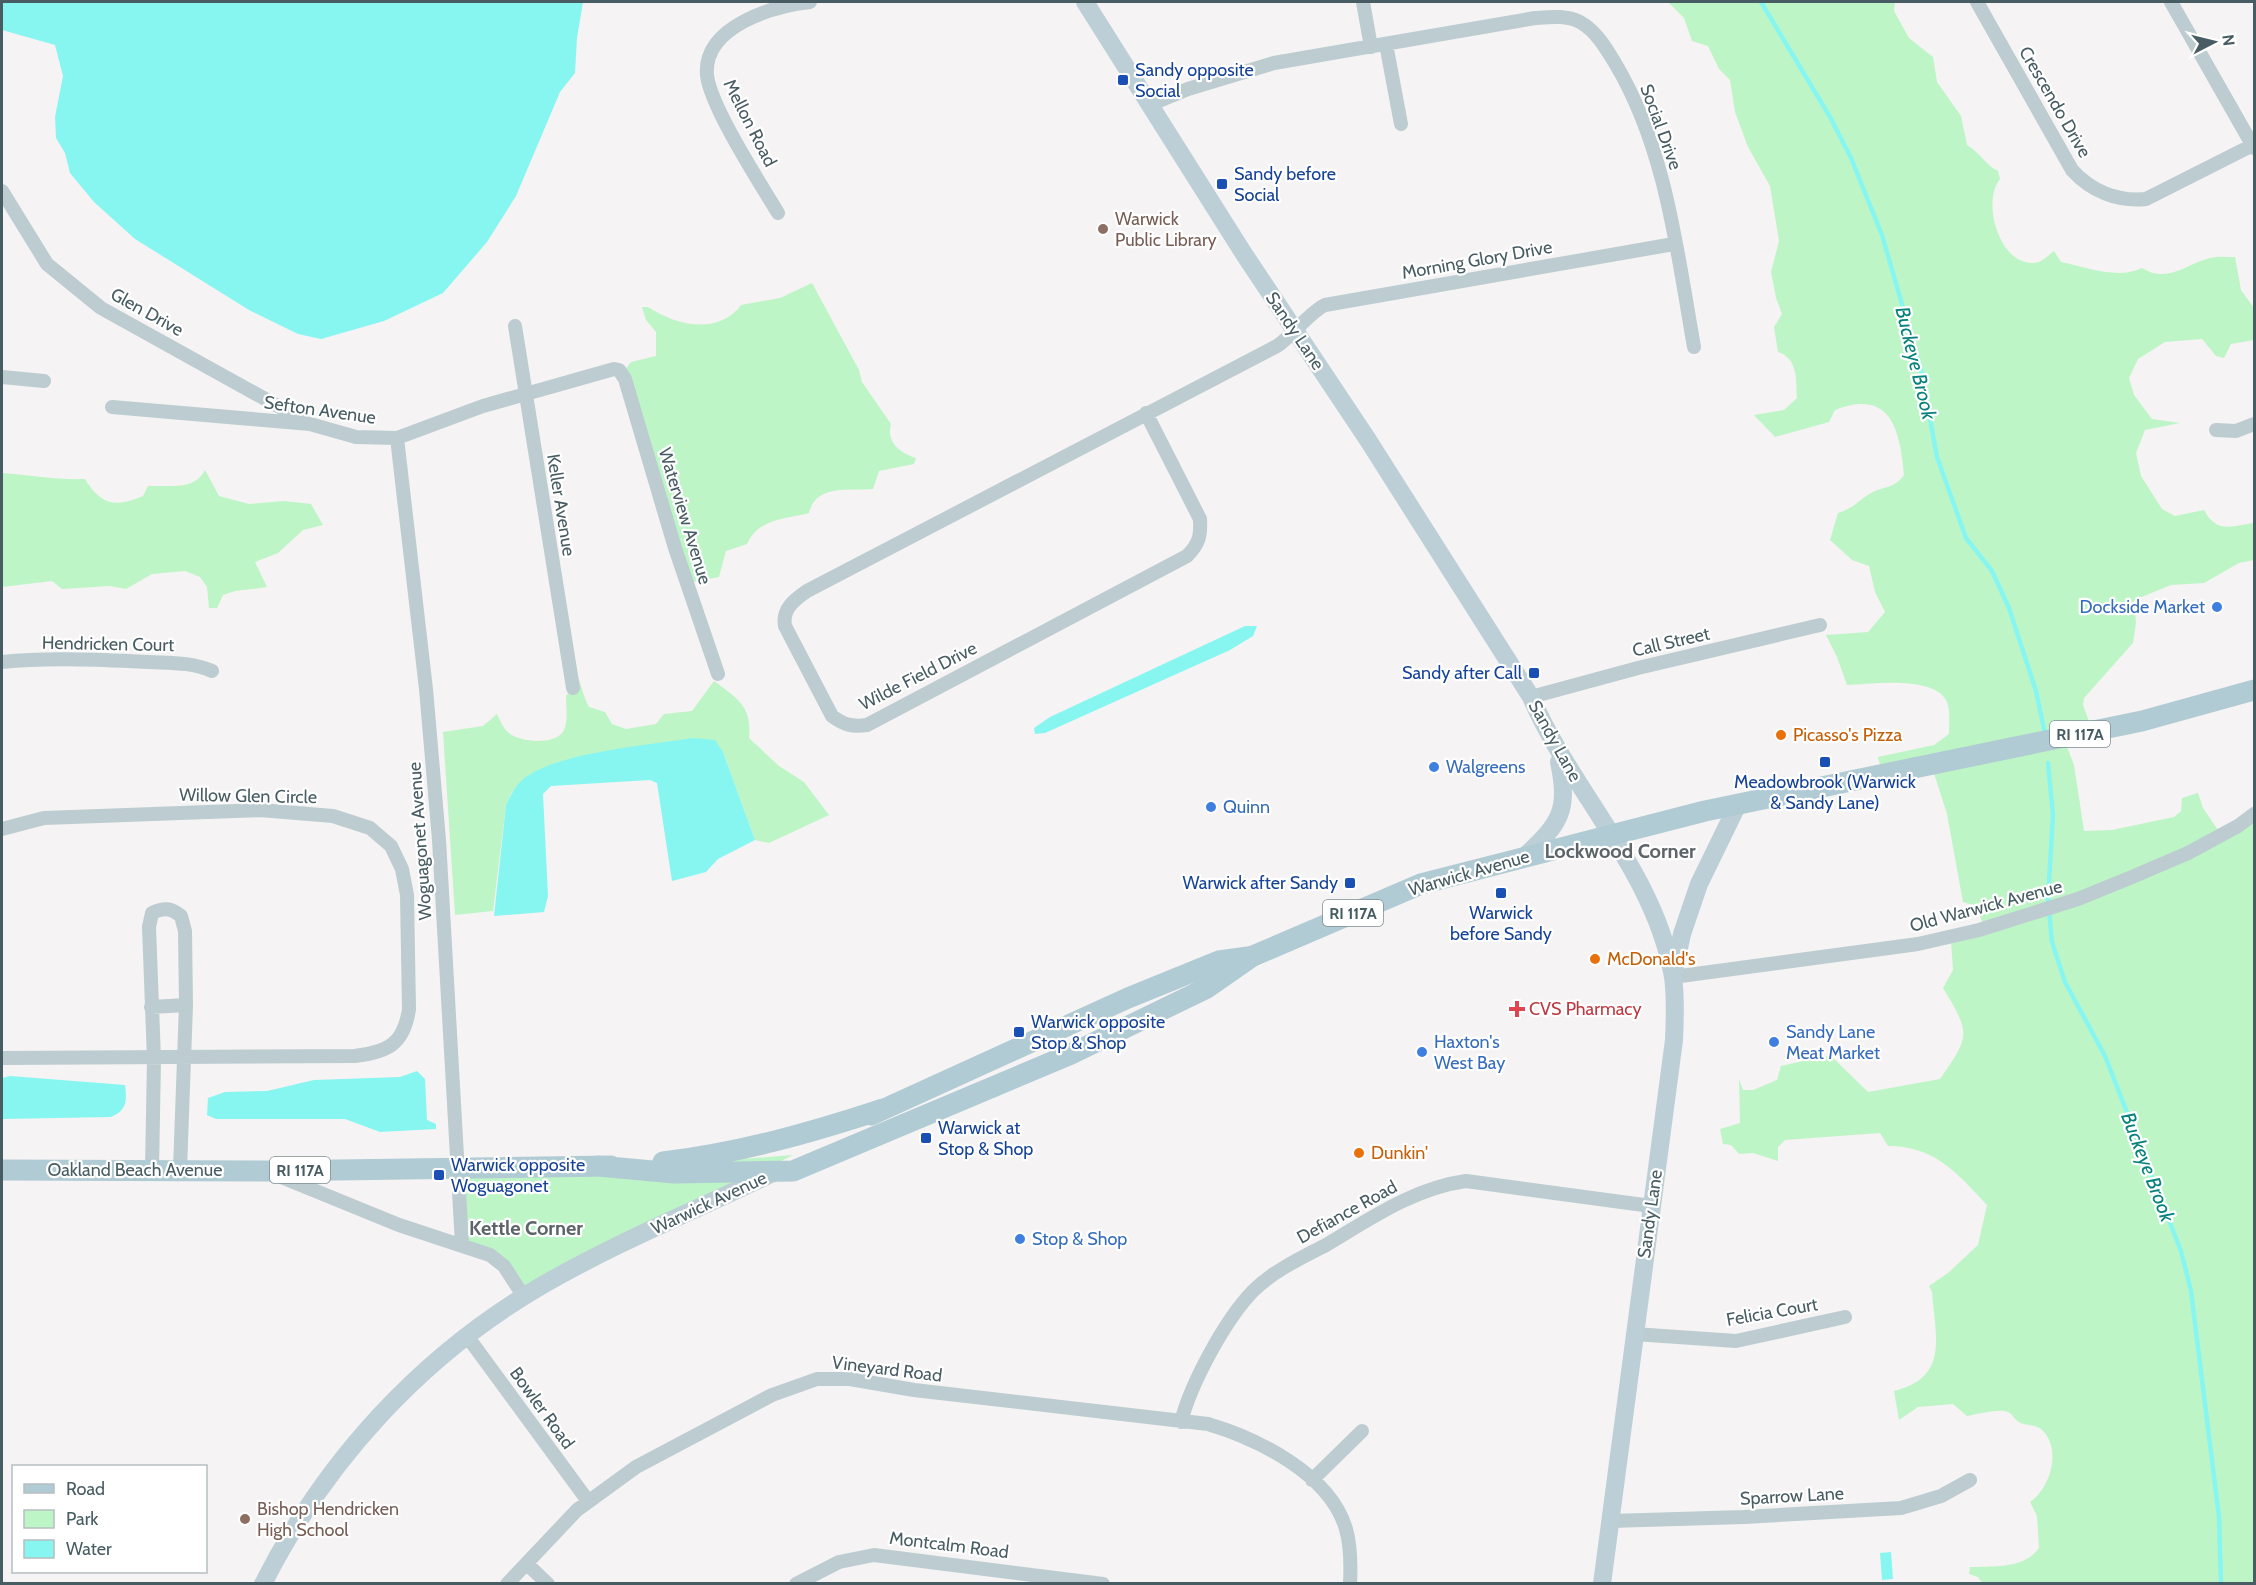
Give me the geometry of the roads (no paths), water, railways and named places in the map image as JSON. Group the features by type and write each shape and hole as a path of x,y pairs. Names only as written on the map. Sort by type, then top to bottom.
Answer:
{"main road":[{"name":"Sandy Lane","path":"1085,2 1531,697 1557,751 1612,837 1648,902 1658,926 1673,977 1674,1041 1602,1584"},
{"name":"Warwick Avenue","path":"262,1584 292,1527 349,1449 410,1386 467,1336 524,1298 629,1241 783,1172 1091,1044 1208,988 1253,956 1419,885 1525,856 1612,837 1738,804 2142,721 2254,690"},
{"path":"1525,856 1545,838 1561,817 1565,791 1557,751"},
{"path":"1673,977 1682,934 1699,884 1738,804"},
{"name":"Warwick Avenue","path":"783,1172 788,1158 883,1109 1128,998 1219,961 1253,956"},
{"name":"Oakland Beach Avenue","path":"2,1170 268,1171 633,1166 756,1148 817,1132 883,1109"},
{"name":"Oakland Beach Avenue","path":"598,1166 674,1173 783,1172"}],"street":[{"name":"Mellon Road","path":"778,213 715,101 707,76 708,66 723,36 742,22 778,8 810,2"},
{"path":"1363,2 1371,47"},
{"name":"Crescendo Drive","path":"1977,2 2072,170 2086,184 2106,195 2127,200 2145,199 2254,147"},
{"path":"2171,2 2254,147"},
{"name":"Social Drive","path":"1149,105 1188,88 1274,63 1535,18 1555,16 1579,21 1593,32 1607,50 1641,111 1659,167 1694,347"},
{"path":"1386,44 1401,124"},
{"name":"Glen Drive","path":"2,191 47,264 76,290 100,308 310,424"},
{"name":"Morning Glory Drive","path":"1296,332 1317,309 1325,305 1674,244"},
{"name":"Keller Avenue","path":"515,326 573,688"},
{"name":"Wilde Field Drive","path":"1146,413 1200,519 1201,534 1196,546 1187,556 867,725 854,727 832,716 787,633 785,614 792,602 1146,413 1277,346 1296,332"},
{"name":"Sefton Avenue","path":"112,407 310,424 356,437 397,438 525,394 614,369 619,370"},
{"name":"Waterview Avenue","path":"619,370 625,379 675,548 718,674"},
{"path":"2,377 44,381"},
{"path":"2216,430 2236,431 2254,424"},
{"name":"Woguagonet Avenue","path":"397,438 426,689 439,840 462,1244"},
{"name":"Call Street","path":"1531,697 1638,668 1820,626"},
{"name":"Hendricken Court","path":"2,662 47,659 164,662 191,664 212,671"},
{"name":"Willow Glen Circle","path":"2,830 44,819 281,810 322,814 355,821 378,832 391,846 402,869 407,895 409,1009 406,1026 397,1041 379,1053 355,1056 154,1059 2,1058"},
{"name":"Old Warwick Avenue","path":"1673,977 1918,944 1979,930 2078,899 2161,865 2205,844 2254,814"},
{"path":"152,1170 154,1059 149,927 152,913 161,908 175,911 181,916 185,931 186,1005 180,1169"},
{"path":"151,1007 186,1005"},
{"name":"Oakland Beach Avenue","path":"268,1171 346,1205 490,1255 504,1266 524,1298"},
{"name":"Defiance Road","path":"1181,1422 1194,1382 1242,1304 1260,1284 1401,1202 1444,1184 1466,1181 1651,1206"},
{"name":"Felicia Court","path":"1634,1334 1736,1341 1845,1317"},
{"name":"Bowler Road","path":"467,1336 588,1502"},
{"name":"Vineyard Road","path":"507,1584 562,1524 588,1502 662,1452 772,1395 817,1379 850,1379 914,1390 1208,1424 1258,1442 1286,1458 1326,1495 1346,1528 1351,1556 1350,1584"},
{"path":"1312,1480 1362,1431"},
{"name":"Sparrow Lane","path":"1611,1521 1744,1517 1901,1508 1941,1496 1970,1480"},
{"name":"Montcalm Road","path":"796,1584 839,1562 874,1555 1104,1584"},
{"path":"527,1564 548,1584"}],"water":[{"path":"2,2 583,2 577,38 575,73 560,92 516,196 487,242 443,293 384,321 321,339 298,334 249,310 135,239 94,202 70,173 65,153 56,138 55,117 63,76 55,45 2,30"},
{"path":"1245,626 1257,626 1253,636 1230,650 1045,733 1035,734 1034,728 1050,717"},
{"path":"693,738 715,740 723,752 755,840 718,859 706,872 672,881 657,783 650,780 551,786 543,794 548,896 544,912 494,916 506,805 521,781 563,760"},
{"path":"417,1071 425,1079 427,1120 436,1124 436,1129 380,1132 345,1119 216,1119 207,1115 208,1098 225,1092 267,1091 314,1080 400,1077"},
{"path":"10,1076 125,1085 125,1104 111,1117 2,1119 2,1078"},
{"path":"1891,1552 1893,1579 1882,1580 1880,1553"}],"waterway":[{"name":"Buckeye Brook","path":"1761,2 1830,117 1851,158 1882,235 1921,370 1937,457 1966,538 1992,571 2009,608 2036,691 2045,734"},
{"name":"Buckeye Brook","path":"2048,763 2053,815 2048,899 2052,942 2065,982 2105,1056 2181,1251 2191,1291 2219,1517 2221,1584"}],"place":[{"name":"Sandy opposite Social","path":"1123,80"},
{"name":"Sandy before Social","path":"1222,184"},
{"name":"Warwick Public Library","path":"1103,229"},
{"name":"Dockside Market","path":"2217,607"},
{"name":"Sandy after Call","path":"1534,673"},
{"name":"Picasso's Pizza","path":"1781,735"},
{"name":"Meadowbrook (Warwick & Sandy Lane)","path":"1825,762"},
{"name":"Walgreens","path":"1434,767"},
{"name":"Quinn","path":"1211,807"},
{"name":"Warwick after Sandy","path":"1350,883"},
{"name":"Warwick before Sandy","path":"1501,893"},
{"name":"McDonald's","path":"1595,959"},
{"name":"CVS Pharmacy","path":"1517,1009"},
{"name":"Warwick opposite Stop & Shop","path":"1019,1032"},
{"name":"Sandy Lane Meat Market","path":"1774,1042"},
{"name":"Haxton's West Bay","path":"1422,1052"},
{"name":"Warwick at Stop & Shop","path":"926,1138"},
{"name":"Dunkin'","path":"1359,1153"},
{"name":"Warwick opposite Woguagonet","path":"439,1175"},
{"name":"Stop & Shop","path":"1020,1239"},
{"name":"Bishop Hendricken High School","path":"245,1519"}],"district":[{"name":"Lockwood Corner","path":"1620,851"},
{"name":"Kettle Corner","path":"526,1228"}]}
